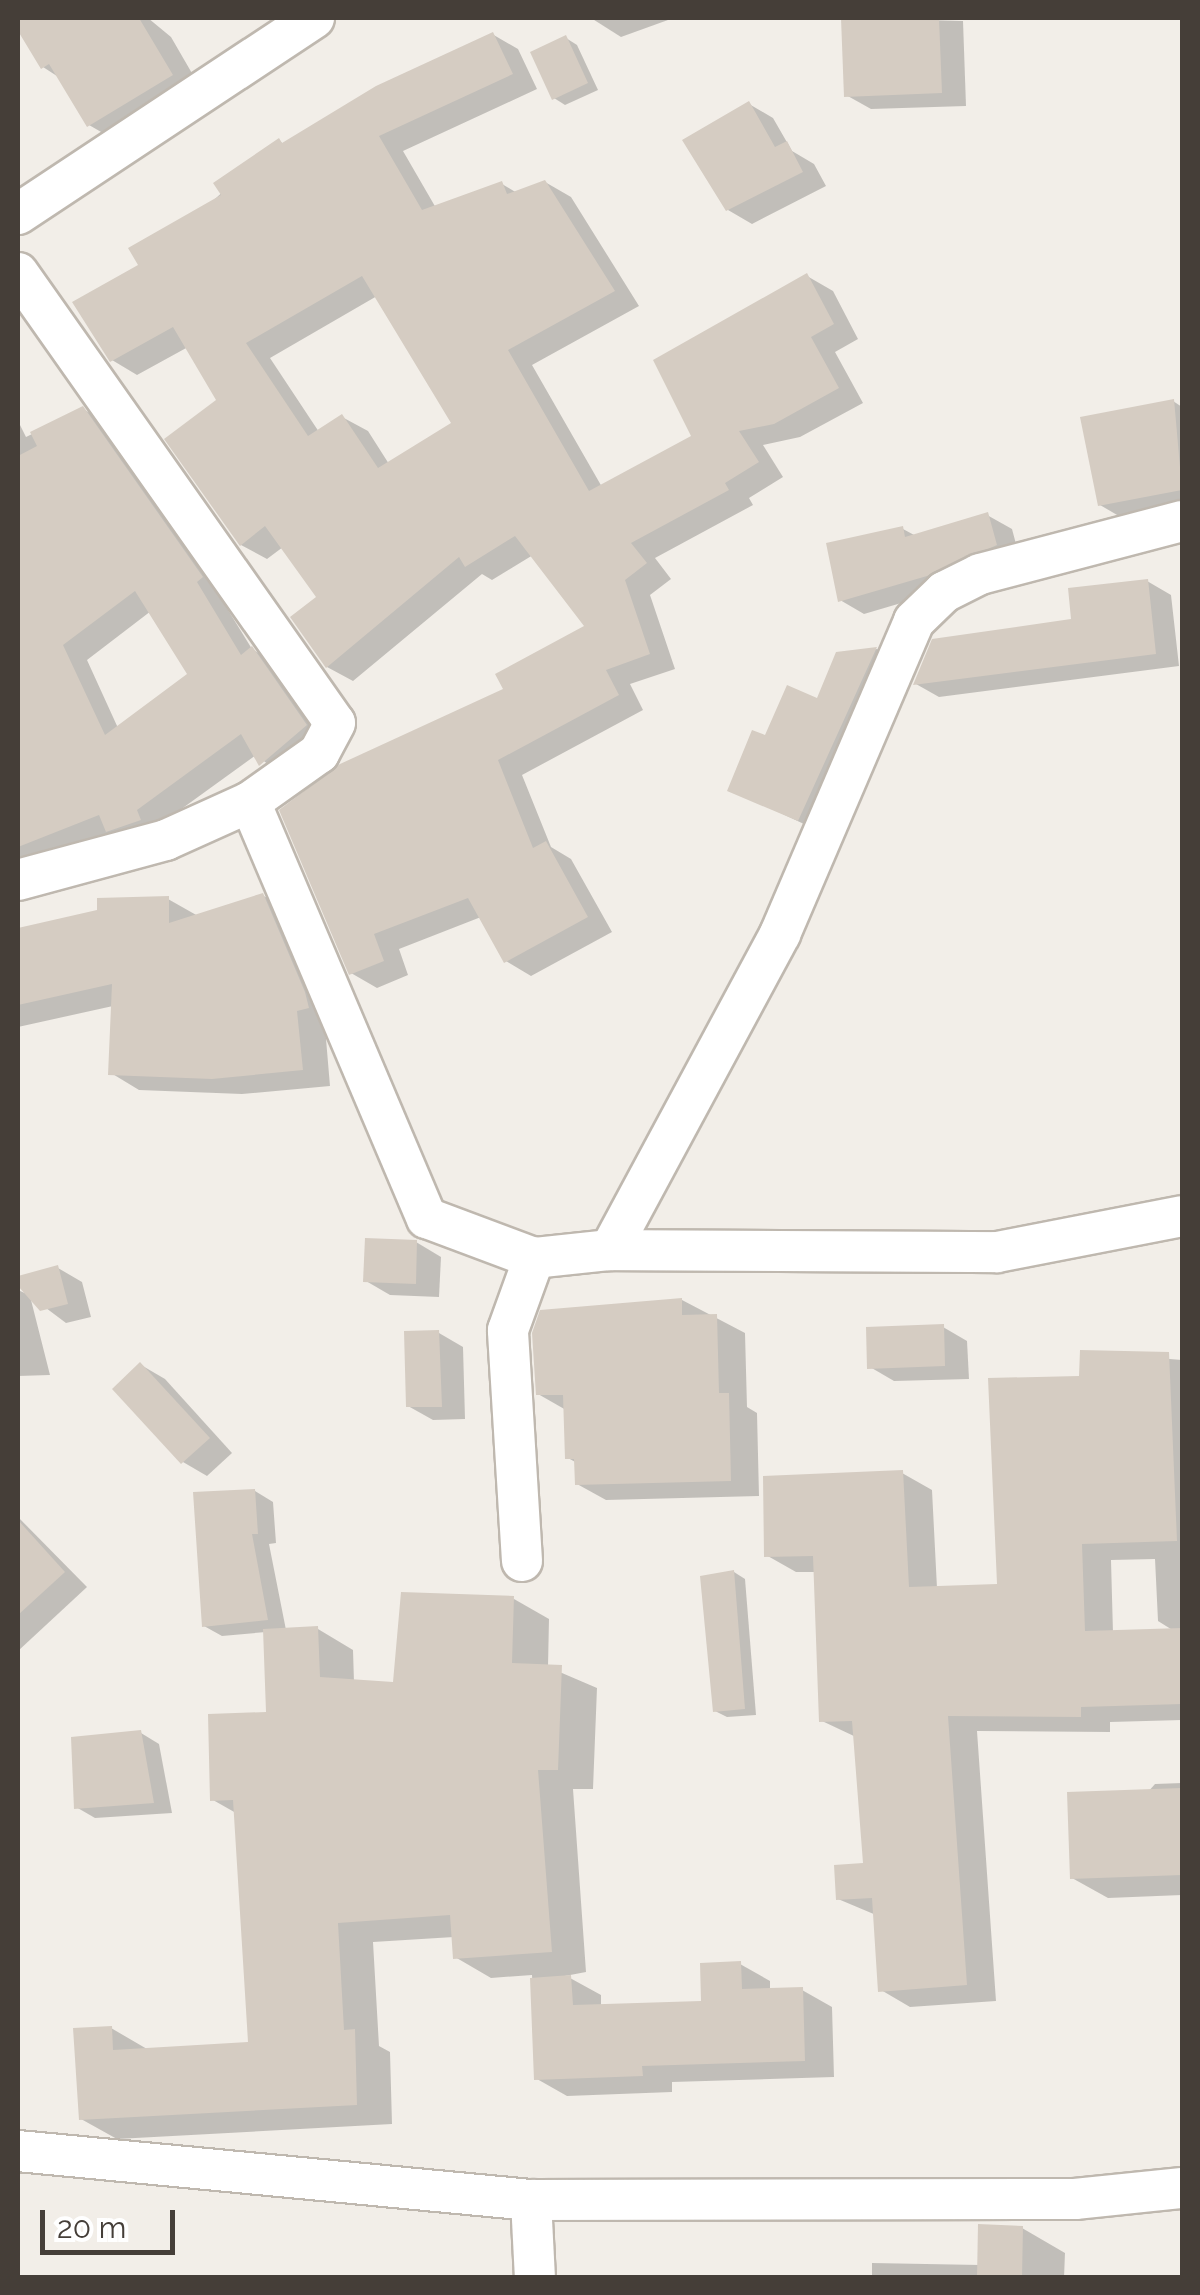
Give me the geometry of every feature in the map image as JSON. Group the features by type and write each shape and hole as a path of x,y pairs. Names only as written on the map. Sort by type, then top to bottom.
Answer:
{"street":[{"path":"18,214 314,18"},
{"path":"18,273 335,723 319,753 250,802 166,840 18,880"},
{"path":"610,1250 780,934 914,621 944,592 980,574 1182,520"},
{"path":"250,802 427,1218 534,1258 610,1250 996,1252 1182,1216"},
{"path":"522,1561 508,1330 534,1258"},
{"path":"18,2152 531,2200 1075,2199 1182,2188"},
{"path":"531,2200 535,2278"}],"building":[{"path":"18,18 139,18 173,75 87,127 49,64 41,69 18,31"},
{"path":"841,18 939,18 942,93 844,97"},
{"path":"493,32 513,74 379,136 422,210 502,181 507,194 545,180 615,291 508,350 589,491 691,436 653,360 807,273 834,324 811,337 839,388 774,424 739,431 759,462 725,483 729,490 631,543 647,563 625,580 650,654 606,670 619,695 498,760 533,848 546,841 588,917 504,963 468,898 374,934 384,961 349,975 279,810 340,764 503,689 495,674 584,626 515,536 465,567 459,557 326,668 290,617 316,597 265,526 240,546 164,439 216,400 173,327 110,362 72,302 138,265 128,248 221,195 213,183 279,138 282,143 376,86","holes":["362,276 451,423 378,468 342,414 308,436 246,343"]},
{"path":"566,35 588,83 552,100 530,52"},
{"path":"749,101 775,147 787,141 803,172 726,211 682,140"},
{"path":"1174,399 1182,490 1098,506 1080,417"},
{"path":"83,406 203,577 197,582 241,655 252,646 307,725 259,766 241,734 137,810 141,820 106,832 99,815 18,847 18,456 37,446 30,432","holes":["135,591 187,674 105,735 63,645"]},
{"path":"988,512 997,545 927,576 838,602 826,543 903,526 905,537"},
{"path":"1148,579 1156,654 913,685 932,639 1071,619 1068,588"},
{"path":"877,647 798,821 727,791 752,730 765,735 787,685 817,698 836,652"},
{"path":"263,893 309,1008 297,1011 303,1070 212,1079 108,1075 112,984 18,1005 18,928 97,910 97,898 169,896 169,923"},
{"path":"365,1238 417,1240 416,1284 363,1282"},
{"path":"58,1265 68,1304 40,1311 18,1286 18,1276"},
{"path":"682,1298 682,1315 717,1314 719,1393 729,1393 731,1481 575,1485 574,1459 565,1459 563,1395 536,1395 532,1333 540,1310"},
{"path":"944,1324 945,1366 867,1369 866,1327"},
{"path":"439,1330 442,1407 406,1407 404,1331"},
{"path":"1080,1350 1169,1352 1177,1541 1082,1544 1085,1631 1182,1628 1182,1704 1081,1707 1081,1717 948,1716 967,1985 878,1992 872,1898 836,1900 834,1865 863,1863 852,1721 819,1722 813,1556 764,1557 763,1476 903,1470 909,1587 997,1584 988,1378 1079,1376"},
{"path":"140,1362 210,1438 181,1464 112,1389"},
{"path":"255,1489 258,1534 252,1534 268,1620 202,1627 193,1492"},
{"path":"18,1520 65,1572 18,1615"},
{"path":"734,1570 745,1709 713,1712 700,1576"},
{"path":"401,1592 514,1596 512,1663 562,1665 558,1770 538,1770 552,1952 453,1959 450,1915 338,1923 344,2030 355,2029 357,2105 79,2120 73,2028 112,2026 113,2050 248,2042 233,1800 210,1801 208,1714 266,1712 263,1629 318,1626 320,1677 393,1682"},
{"path":"141,1730 154,1803 74,1809 71,1737"},
{"path":"1182,1788 1182,1875 1070,1879 1067,1792"},
{"path":"741,1961 742,1989 803,1987 805,2061 642,2066 643,2076 534,2080 530,1978 571,1975 573,2005 701,2001 700,1963"},
{"path":"978,2224 1023,2226 1022,2278 977,2278"}]}
